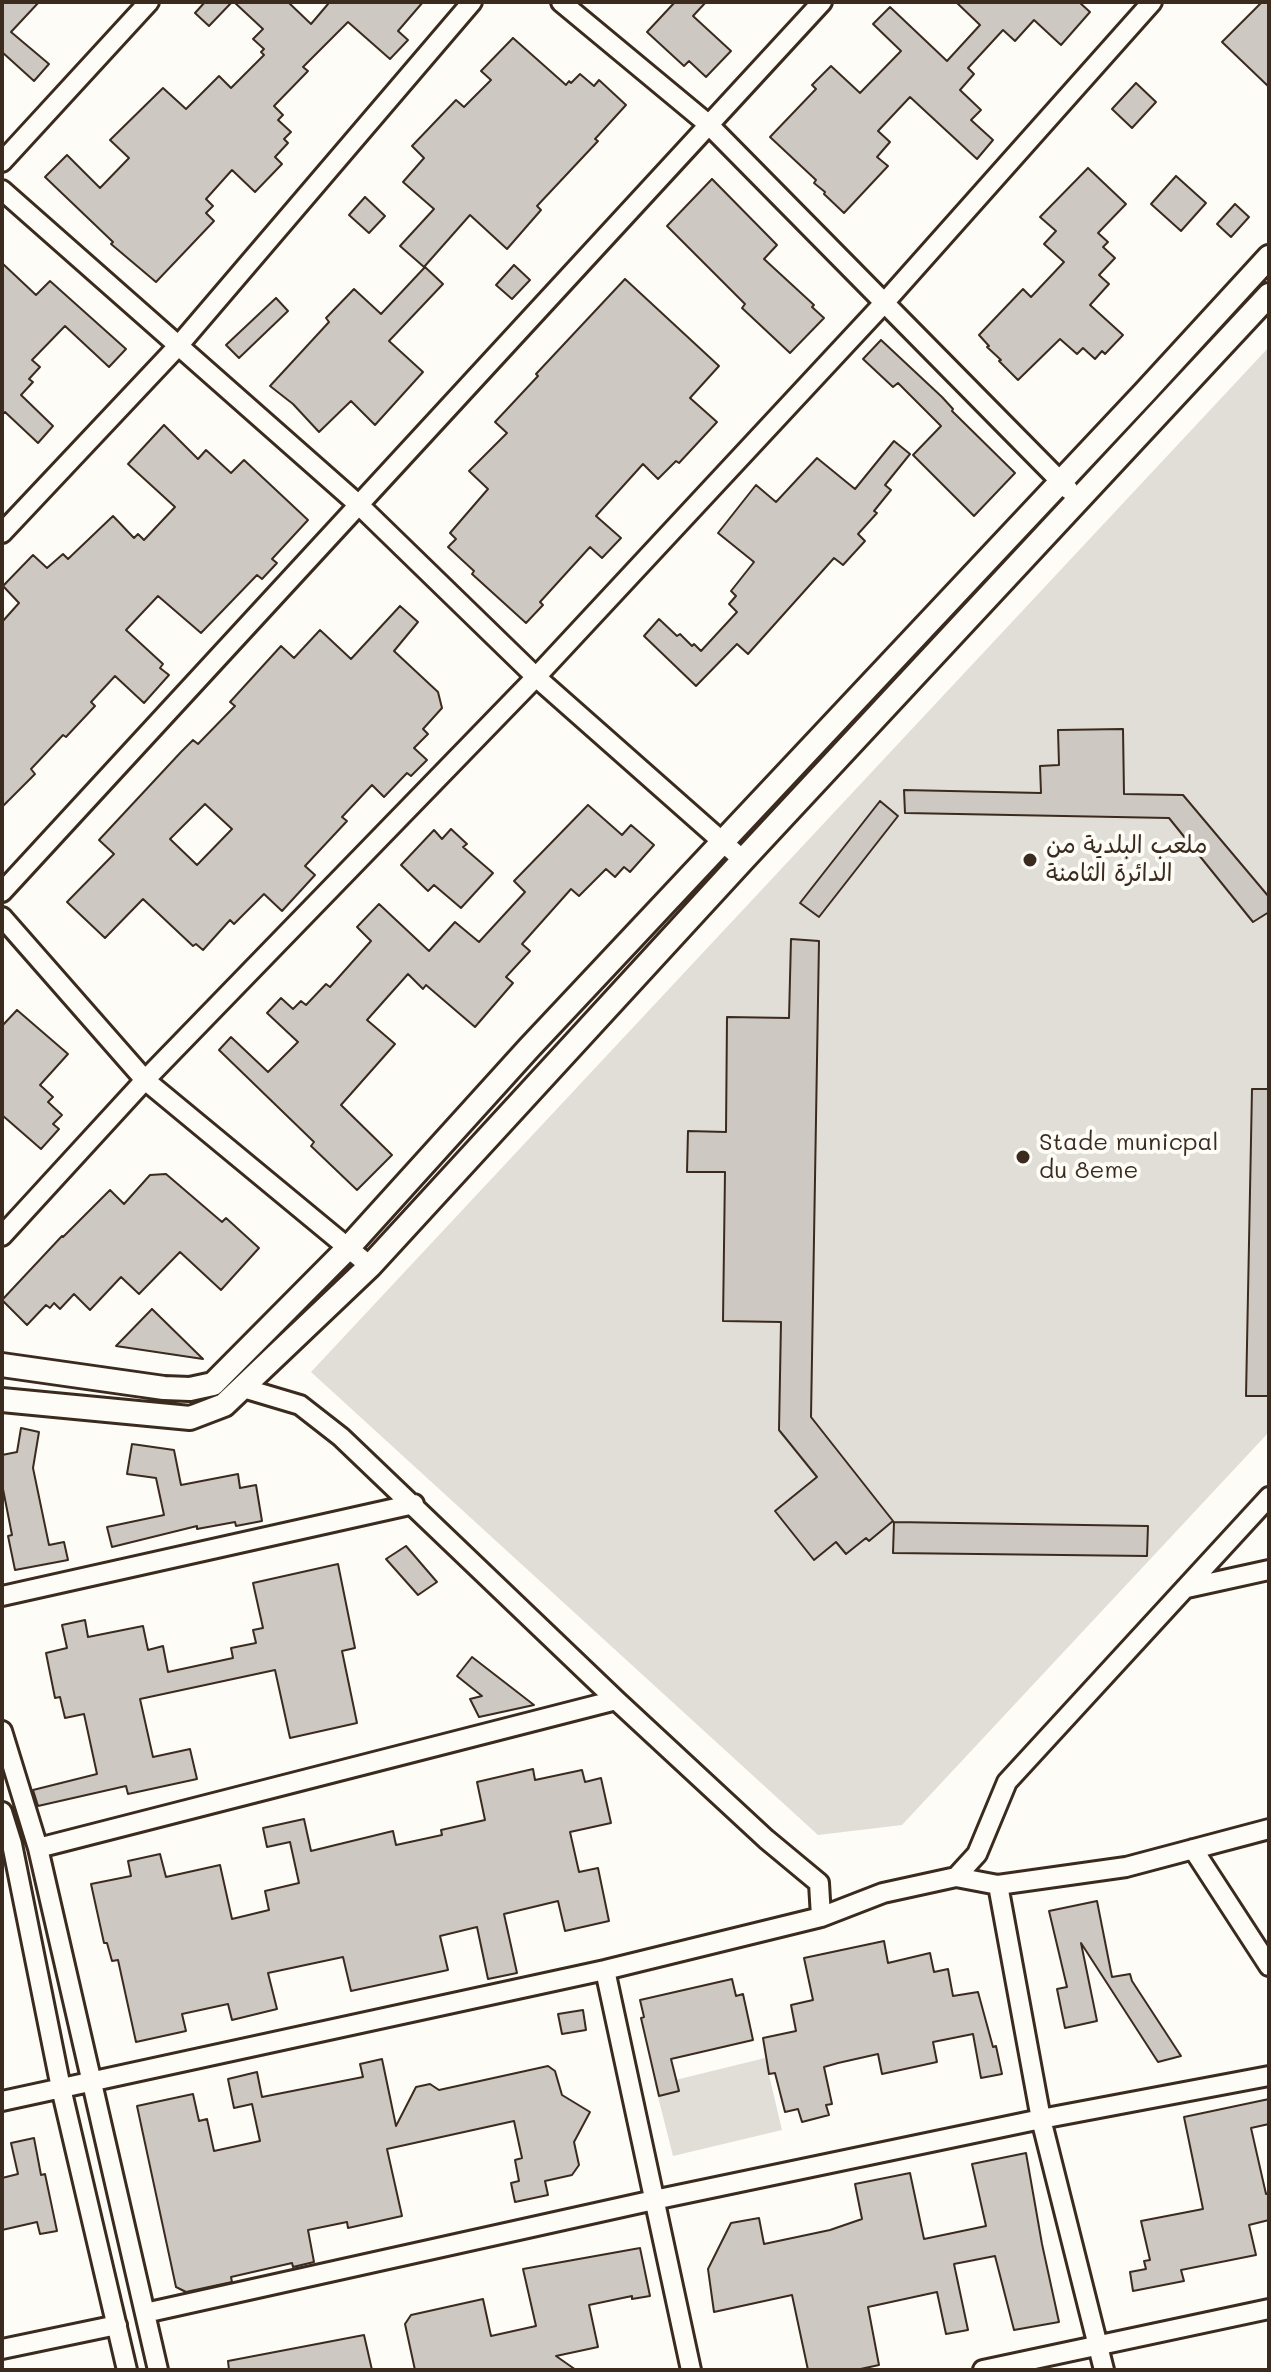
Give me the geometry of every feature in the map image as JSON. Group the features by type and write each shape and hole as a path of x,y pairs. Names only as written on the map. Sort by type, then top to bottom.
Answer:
{"street":[{"path":"2,162 149,2"},
{"path":"2,533 179,345 472,2"},
{"path":"561,2 708,124 1080,500"},
{"path":"2,892 822,2"},
{"path":"2,1236 145,1080 536,677 885,302 1152,2"},
{"path":"2,190 359,505 536,677 743,860"},
{"path":"2,1365 164,1388 190,1389 213,1384 347,1249 529,1048 1269,257"},
{"path":"2,1400 190,1418 224,1405 370,1266 1269,295"},
{"path":"2,917 145,1080 370,1266"},
{"path":"243,1388 300,1405 341,1437 616,1700 766,1839 819,1883 821,1917"},
{"path":"956,1877 977,1854 1007,1782 1269,1497"},
{"path":"2,1596 414,1504"},
{"path":"1187,1588 1269,1570"},
{"path":"38,1848 616,1700"},
{"path":"2,1731 38,1848 158,2370"},
{"path":"2,1812 61,2088 127,2370"},
{"path":"2,2101 605,1970 821,1917 883,1893 956,1877 998,1885 1126,1867 1269,1829"},
{"path":"1193,1849 1269,1966"},
{"path":"998,1885 1041,2119 1104,2370"},
{"path":"605,1970 691,2370"},
{"path":"145,2313 654,2200 1041,2119 1269,2076"},
{"path":"983,2370 1269,2309"},
{"path":"2,2349 117,2325"}],"shaded area":[{"name":"ملعب البلدية من الدائرة الثامنة","path":"1269,347 1269,1432 902,1825 818,1835 311,1372"},
{"path":"765,2058 782,2130 673,2156 655,2085"}],"building":[{"path":"2,2 39,2 11,32 49,64 34,81 2,52"},
{"path":"205,2 232,2 209,26 195,13"},
{"path":"234,2 288,2 311,24 328,4 326,2 423,2 398,31 408,40 390,59 348,22 303,67 308,71 274,106 283,115 278,120 291,132 284,139 288,143 275,157 282,164 255,192 232,170 206,199 213,206 206,213 214,221 156,282 111,244 113,242 45,177 67,155 100,188 129,158 110,140 163,88 186,109 219,76 231,88 264,55 261,52 264,49 253,39 263,29"},
{"path":"675,2 706,2 693,16 731,51 706,77 689,61 684,66 647,32"},
{"path":"956,2 1079,2 1090,12 1061,45 1034,20 1015,41 1003,30 968,68 974,74 960,90 981,110 971,120 993,140 977,159 910,97 878,131 890,142 877,157 888,166 844,213 814,183 816,180 770,137 816,89 812,85 831,66 860,93 901,51 873,24 890,7 947,61 980,25"},
{"path":"1262,2 1269,2 1269,87 1222,42"},
{"path":"513,38 566,85 580,74 594,86 599,80 626,105 595,139 598,141 537,206 541,210 507,249 470,215 424,267 400,246 434,209 403,182 424,158 412,146 456,100 464,107 491,80 481,71"},
{"path":"1136,83 1156,102 1132,128 1112,109"},
{"path":"1088,168 1126,204 1098,233 1108,242 1103,247 1115,258 1099,275 1109,284 1090,305 1123,335 1105,354 1102,351 1095,359 1083,348 1077,354 1060,339 1018,380 979,335 1023,289 1031,297 1064,262 1044,244 1056,231 1040,217"},
{"path":"1176,176 1206,203 1181,231 1151,204"},
{"path":"712,179 777,245 764,259 824,318 790,353 742,308 745,304 667,226"},
{"path":"365,197 385,216 369,233 349,215"},
{"path":"1235,204 1249,217 1231,237 1217,224"},
{"path":"2,263 36,295 50,281 126,349 109,367 65,326 32,360 40,367 29,379 33,382 21,395 53,426 38,443 5,412 2,415"},
{"path":"514,265 530,280 512,299 496,285"},
{"path":"425,267 443,284 389,341 423,372 375,425 351,401 319,432 293,404 270,386 329,322 326,318 354,289 381,314"},
{"path":"625,279 719,366 690,398 717,422 679,463 676,461 658,479 643,464 596,516 621,538 602,558 590,547 540,602 543,605 526,623 472,574 474,571 448,547 456,539 450,533 488,489 469,471 507,433 495,422"},
{"path":"276,298 288,311 239,358 226,345"},
{"path":"881,340 942,397 952,411 1015,473 974,516 913,455 941,426 898,383 893,387 863,359"},
{"path":"164,425 198,459 206,450 231,473 244,460 308,520 272,559 277,563 262,579 257,575 201,633 158,596 126,630 163,664 160,668 169,675 144,703 115,676 91,702 95,706 31,769 35,774 2,807 2,622 19,603 3,586 33,555 47,568 63,554 68,559 113,516 134,538 138,534 144,540 175,507 128,464"},
{"path":"894,441 910,454 885,485 891,490 874,511 877,513 858,534 865,541 843,565 834,558 748,654 737,644 696,686 644,636 659,619 677,636 680,634 701,651 737,612 729,604 736,596 731,591 754,562 718,533 756,485 776,502 817,458 855,489"},
{"path":"400,606 418,622 394,651 438,692 442,708 423,729 428,734 414,748 427,760 411,776 407,773 384,797 372,785 342,817 347,821 305,866 315,875 282,911 264,894 234,924 230,920 203,950 196,944 193,946 143,899 105,938 67,902 114,854 99,840 193,740 198,744 235,706 230,702 281,646 294,658 320,630 351,659","holes":["205,804 232,829 197,865 170,839"]},
{"path":"1123,729 1124,794 1183,795 1269,897 1269,912 1253,922 1169,818 905,813 904,790 1041,793 1040,766 1059,765 1058,730"},
{"path":"880,801 898,816 819,917 800,903"},
{"path":"588,805 622,835 631,825 654,845 630,872 624,867 615,877 606,869 579,896 571,889 522,944 530,951 506,977 513,983 475,1027 426,985 423,989 408,974 367,1020 395,1044 341,1105 392,1155 357,1190 311,1146 314,1142 219,1050 231,1037 268,1072 298,1042 267,1013 281,998 293,1009 301,1001 306,1005 326,984 330,987 371,941 357,927 379,904 429,951 455,922 479,942 525,892 514,881"},
{"path":"451,829 467,844 463,847 493,873 461,908 434,885 428,891 401,865 434,830 442,839"},
{"path":"791,939 819,941 811,1417 893,1521 869,1541 866,1538 846,1554 836,1542 814,1560 775,1511 817,1477 779,1430 781,1322 723,1321 725,1172 687,1172 688,1131 726,1132 727,1017 789,1018"},
{"path":"17,1010 68,1054 40,1085 53,1097 48,1102 62,1115 53,1124 59,1129 41,1149 2,1115 2,1026"},
{"path":"1252,1089 1269,1089 1269,1396 1246,1396"},
{"path":"166,1174 222,1222 226,1218 259,1248 221,1290 180,1252 139,1294 121,1277 90,1310 74,1294 60,1309 54,1303 50,1308 46,1305 27,1325 2,1300 110,1190 124,1204 150,1175"},
{"path":"152,1309 203,1359 116,1346"},
{"path":"21,1428 39,1432 33,1468 49,1545 64,1542 68,1560 15,1570 2,1484 2,1455 17,1452"},
{"path":"132,1444 174,1450 181,1485 238,1474 240,1488 256,1485 262,1521 197,1529 197,1526 112,1547 107,1527 164,1515 156,1478 127,1474"},
{"path":"894,1522 1148,1526 1147,1556 893,1553"},
{"path":"406,1546 437,1582 418,1595 386,1559"},
{"path":"338,1564 355,1648 342,1651 357,1723 290,1738 275,1670 140,1699 153,1757 190,1749 197,1779 128,1794 126,1786 38,1806 33,1790 97,1774 84,1714 65,1718 60,1697 55,1698 46,1653 67,1648 62,1625 85,1620 88,1637 143,1626 148,1650 163,1646 168,1672 233,1658 231,1648 256,1643 253,1630 263,1628 253,1583"},
{"path":"472,1657 534,1705 479,1717 470,1699 482,1696 457,1676"},
{"path":"533,1769 535,1780 582,1770 585,1782 601,1778 611,1823 570,1832 579,1872 598,1868 609,1921 565,1931 558,1901 504,1914 517,1973 488,1979 477,1927 440,1936 448,1970 351,1991 343,1957 268,1973 277,2009 232,2020 228,2004 182,2014 186,2031 136,2042 118,1960 112,1961 107,1943 104,1943 91,1884 131,1876 128,1861 160,1854 166,1877 220,1865 232,1919 269,1910 265,1891 299,1883 290,1842 267,1847 263,1828 304,1819 311,1851 393,1831 396,1845 442,1835 441,1830 485,1820 477,1782"},
{"path":"1097,1901 1112,1977 1130,1974 1181,2056 1158,2062 1081,1943 1097,2021 1065,2028 1057,1989 1067,1987 1049,1911"},
{"path":"884,1941 888,1963 930,1953 934,1972 948,1969 953,1996 978,1992 1002,2074 981,2078 973,2034 933,2042 937,2062 882,2074 878,2054 838,2063 824,2067 832,2104 826,2105 829,2115 802,2122 798,2109 785,2112 775,2073 769,2074 763,2038 796,2031 791,2005 813,2000 804,1958"},
{"path":"732,1979 736,1996 743,1994 753,2040 671,2059 679,2091 659,2096 641,2018 644,2017 640,2000"},
{"path":"583,2010 586,2030 562,2034 558,2014"},
{"path":"382,2059 396,2126 416,2087 430,2084 439,2090 548,2066 555,2071 562,2095 590,2112 574,2142 579,2165 572,2175 545,2181 548,2195 515,2202 511,2183 519,2181 515,2160 522,2158 514,2121 387,2149 402,2216 348,2228 347,2222 308,2230 314,2262 293,2267 292,2263 231,2277 232,2282 186,2292 176,2287 137,2106 193,2094 199,2121 207,2119 214,2151 260,2141 252,2104 234,2108 228,2079 257,2072 262,2097 363,2077 360,2064"},
{"path":"1269,2099 1269,2124 1251,2128 1266,2194 1269,2193 1269,2220 1249,2225 1256,2255 1181,2270 1184,2281 1133,2291 1130,2272 1146,2269 1144,2261 1150,2260 1141,2221 1203,2209 1184,2117"},
{"path":"34,2138 57,2231 40,2234 37,2222 2,2230 2,2178 18,2174 11,2143"},
{"path":"1026,2153 1059,2322 1014,2330 995,2256 954,2264 968,2330 946,2334 937,2292 868,2307 879,2365 856,2370 808,2370 792,2295 714,2312 708,2269 731,2223 759,2218 764,2244 830,2230 862,2219 855,2184 910,2173 924,2239 986,2226 972,2164"},
{"path":"640,2248 650,2296 632,2299 632,2296 589,2305 598,2347 556,2356 576,2370 415,2370 405,2324 411,2315 483,2299 491,2336 536,2326 523,2269"},
{"path":"364,2335 372,2370 229,2370 228,2361"}],"place":[{"name":"ملعب البلدية من الدائرة الثامنة","path":"1030,860"},
{"name":"Stade municpal du 8eme","path":"1023,1157"}]}
